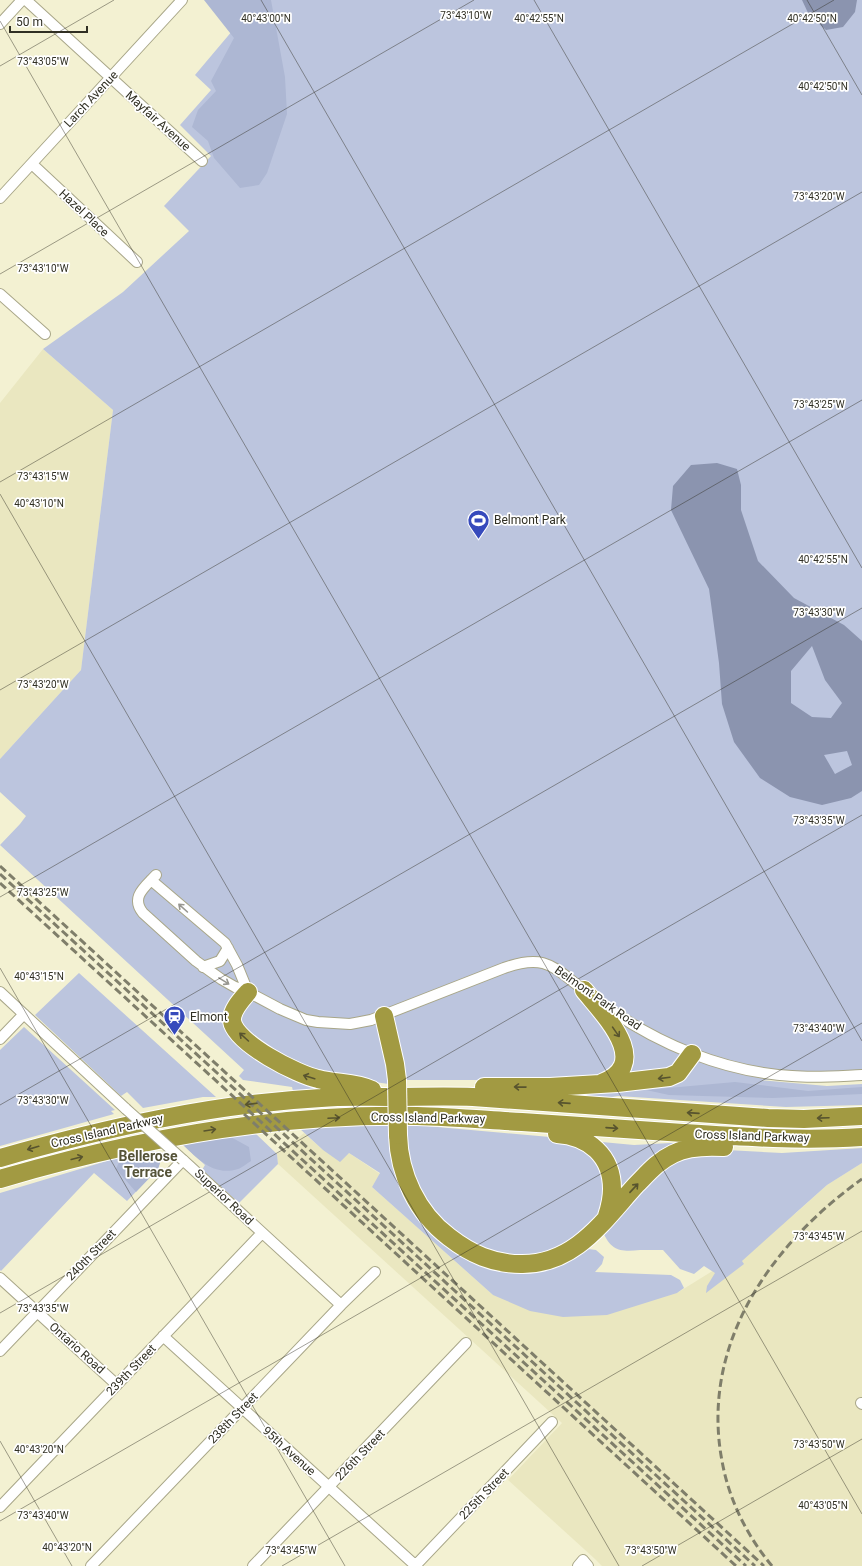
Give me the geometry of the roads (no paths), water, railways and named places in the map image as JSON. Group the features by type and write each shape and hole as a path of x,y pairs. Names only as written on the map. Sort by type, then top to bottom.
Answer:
{"highway":[{"path":"584,990 620,1038 625,1055 622,1067 616,1076 601,1083"},
{"path":"248,992 235,1010 232,1020 234,1026 242,1036 262,1052 275,1061 302,1075 333,1082 362,1086 389,1097"},
{"path":"384,1016 395,1064 397,1080 400,1156 412,1193 435,1225 445,1235 478,1256 489,1260 512,1264 534,1264 554,1258 573,1249 587,1239 654,1166 674,1153 701,1147 730,1147 792,1139"},
{"path":"434,1096 475,1086 550,1087 669,1077 678,1073 692,1054"},
{"name":"Cross Island Parkway","path":"0,1158 99,1131 203,1111 322,1098 434,1096 502,1099 768,1118 804,1119 862,1116"},
{"name":"Cross Island Parkway","path":"0,1179 114,1148 188,1134 259,1124 353,1117 415,1116 473,1118 731,1137 792,1139 862,1136"},
{"path":"517,1122 548,1133 566,1134 582,1139 597,1150 605,1163 611,1179 612,1196 608,1216"}],"street":[{"path":"0,24 22,0"},
{"name":"Mayfair Avenue","path":"26,0 202,161"},
{"name":"Larch Avenue","path":"0,198 182,0"},
{"name":"Hazel Place","path":"32,164 137,262"},
{"path":"0,294 44,334"},
{"name":"Belmont Park Road","path":"248,992 242,975 228,948 220,938 191,915 153,877 143,888 139,896 138,905 140,910 180,947 203,967 235,987 293,1015 318,1022 350,1024 371,1020 504,968 524,963 546,964 563,972 584,990 637,1027 692,1054 717,1062 755,1071 791,1076 828,1077 862,1075"},
{"path":"203,967 220,961 228,948"},
{"name":"Superior Road","path":"0,992 341,1305"},
{"path":"0,1039 24,1014"},
{"name":"240th Street","path":"0,1351 183,1160"},
{"name":"239th Street","path":"0,1507 262,1232"},
{"name":"238th Street","path":"92,1566 341,1305 375,1272"},
{"name":"Ontario Road","path":"0,1278 116,1385"},
{"name":"95th Avenue","path":"163,1336 415,1566"},
{"name":"226th Street","path":"254,1566 466,1344"},
{"name":"225th Street","path":"415,1566 552,1422"}],"railway":[{"path":"0,866 764,1566"},
{"path":"0,874 755,1566"},
{"path":"0,883 746,1566"},
{"path":"244,1114 736,1566"},
{"path":"772,1566 747,1530 740,1517 729,1490 725,1475 722,1461 718,1418 722,1377 733,1337 750,1300 772,1266 799,1234 829,1205 862,1179"}],"place":[{"name":"Belmont Park","path":"479,540"},
{"name":"Elmont","path":"174,1036"}],"district":[{"name":"Bellerose Terrace","path":"148,1164"}]}
